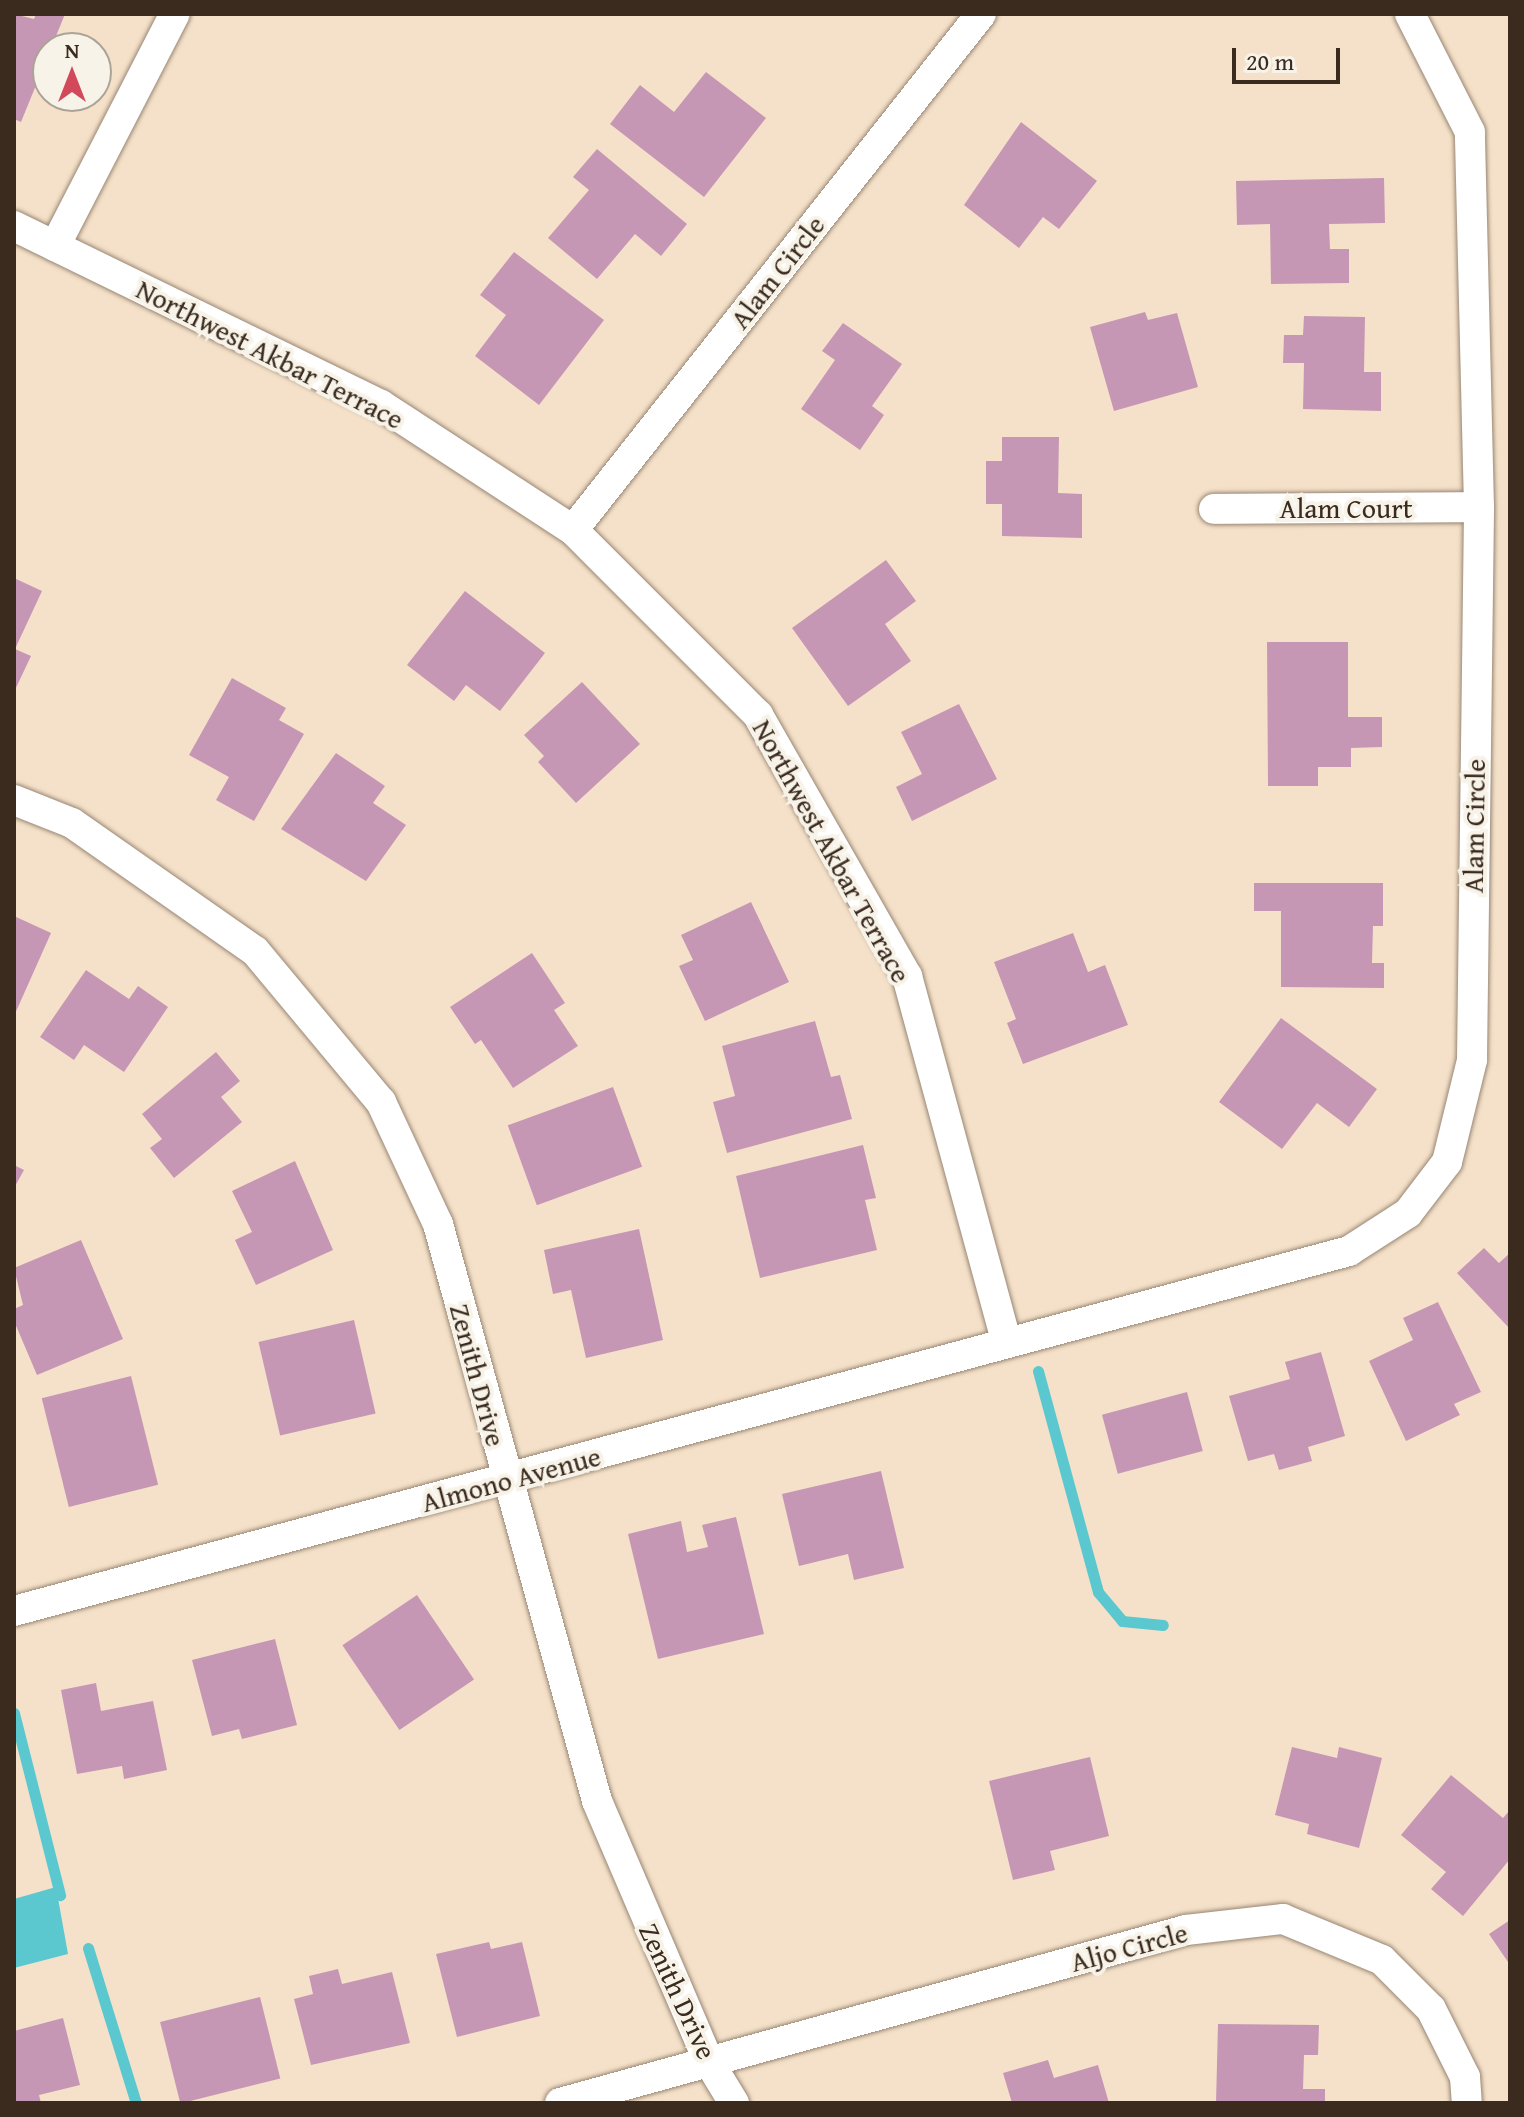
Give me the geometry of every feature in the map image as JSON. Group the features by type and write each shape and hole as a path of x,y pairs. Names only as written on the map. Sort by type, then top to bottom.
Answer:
{"street":[{"path":"55,246 175,14"},
{"name":"Alam Circle","path":"573,530 981,14"},
{"name":"Alam Circle","path":"1007,1343 1349,1251 1408,1213 1447,1162 1472,1060 1479,507 1470,132 1410,14"},
{"name":"Northwest Akbar Terrace","path":"14,226 381,405 573,530 758,715 907,976 1007,1343"},
{"name":"Alam Court","path":"1214,509 1479,507"},
{"name":"Zenith Drive","path":"14,800 72,823 255,951 381,1102 438,1224 506,1481 597,1801 709,2062 734,2103"},
{"name":"Almono Avenue","path":"14,1611 506,1481 1007,1343"},
{"name":"Aljo Circle","path":"560,2103 1186,1930 1283,1919 1382,1960 1431,2009 1465,2077 1467,2103"}],"water":[{"path":"56,1887 68,1954 14,1968 14,1899"}],"building":[{"path":"14,14 34,19 36,14 65,14 58,32 32,32 32,95 21,122 14,119"},
{"path":"706,72 766,118 704,197 610,124 640,85 674,112"},
{"path":"1021,122 1097,181 1059,229 1043,217 1019,248 964,205"},
{"path":"597,149 687,224 661,256 635,234 597,279 548,238 589,190 573,177"},
{"path":"1384,178 1385,223 1329,224 1330,249 1349,249 1349,283 1271,284 1270,224 1237,225 1236,181"},
{"path":"514,252 604,320 539,405 475,356 506,315 480,295"},
{"path":"1145,312 1148,320 1177,313 1198,387 1114,411 1090,327"},
{"path":"1304,316 1365,317 1364,372 1381,372 1381,411 1303,409 1304,363 1283,363 1284,335 1303,335"},
{"path":"843,323 902,364 872,406 884,415 860,450 801,409 835,360 822,351"},
{"path":"1002,437 1059,437 1058,493 1082,494 1082,538 1002,536 1002,504 986,504 986,461 1002,461"},
{"path":"886,560 916,601 885,624 911,661 848,706 792,628"},
{"path":"14,578 42,591 15,649 31,656 14,692"},
{"path":"465,591 545,653 500,711 466,685 454,701 407,665"},
{"path":"1267,642 1348,642 1348,717 1382,717 1382,747 1351,748 1351,767 1318,767 1318,786 1268,786"},
{"path":"232,678 286,708 279,720 304,734 254,821 216,800 229,777 189,755"},
{"path":"582,682 640,744 576,803 538,762 544,756 524,735"},
{"path":"959,704 997,779 912,821 896,787 922,774 901,732"},
{"path":"336,753 385,786 373,803 406,825 366,881 281,829"},
{"path":"1254,883 1383,883 1383,926 1373,926 1372,963 1384,963 1384,988 1281,987 1281,911 1254,911"},
{"path":"751,902 789,982 705,1021 679,966 693,960 681,935"},
{"path":"14,916 51,933 14,1016"},
{"path":"1073,933 1088,972 1105,965 1128,1025 1023,1064 1007,1023 1016,1019 994,962"},
{"path":"532,953 565,1003 554,1010 578,1046 513,1088 481,1040 475,1044 450,1007"},
{"path":"86,970 129,999 138,986 168,1007 124,1072 84,1045 74,1060 40,1037"},
{"path":"1281,1018 1377,1089 1349,1127 1317,1103 1282,1149 1219,1102"},
{"path":"815,1021 831,1077 840,1075 852,1119 727,1153 713,1102 735,1096 722,1046"},
{"path":"216,1052 240,1081 221,1097 242,1122 174,1178 150,1148 162,1139 142,1114"},
{"path":"613,1087 642,1167 537,1205 508,1125"},
{"path":"863,1145 876,1198 865,1200 877,1250 760,1278 736,1176"},
{"path":"295,1161 333,1250 256,1285 235,1240 252,1232 232,1191"},
{"path":"14,1165 24,1170 14,1188"},
{"path":"639,1229 663,1340 586,1358 571,1290 553,1294 544,1250"},
{"path":"81,1240 123,1339 37,1375 14,1321 14,1309 23,1305 14,1268"},
{"path":"1484,1248 1499,1263 1510,1253 1510,1329 1457,1273"},
{"path":"1438,1302 1481,1392 1454,1404 1460,1415 1406,1441 1369,1361 1413,1340 1403,1318"},
{"path":"354,1320 376,1414 280,1436 259,1342"},
{"path":"1321,1352 1345,1436 1308,1447 1312,1461 1279,1470 1274,1454 1248,1461 1229,1396 1290,1379 1285,1362"},
{"path":"131,1376 158,1485 69,1507 42,1398"},
{"path":"1187,1392 1203,1451 1118,1474 1102,1415"},
{"path":"881,1471 904,1568 854,1580 848,1554 799,1566 782,1494"},
{"path":"736,1517 764,1634 658,1659 628,1534 681,1521 687,1552 708,1547 702,1525"},
{"path":"417,1595 474,1680 399,1730 342,1645"},
{"path":"275,1639 297,1725 242,1739 239,1729 212,1736 192,1660"},
{"path":"96,1683 101,1711 153,1701 167,1770 124,1779 122,1766 77,1774 61,1690"},
{"path":"1292,1747 1337,1758 1339,1747 1382,1758 1359,1848 1307,1834 1309,1824 1275,1815"},
{"path":"1090,1757 1109,1836 1050,1851 1055,1870 1013,1880 989,1781"},
{"path":"1451,1775 1503,1818 1510,1810 1510,1859 1463,1916 1431,1889 1446,1872 1401,1835"},
{"path":"1510,1920 1510,1965 1489,1934"},
{"path":"489,1942 491,1949 522,1942 540,2016 457,2037 436,1954"},
{"path":"338,1969 342,1984 392,1972 410,2043 311,2065 294,1999 313,1994 309,1976"},
{"path":"260,1997 280,2079 180,2103 160,2022"},
{"path":"63,2018 80,2085 39,2095 41,2103 14,2103 14,2031"},
{"path":"1218,2024 1319,2025 1318,2055 1304,2055 1303,2089 1325,2089 1325,2103 1216,2103"},
{"path":"1048,2060 1054,2078 1098,2065 1109,2103 1012,2103 1003,2073"}],"waterway":[{"path":"1038,1371 1098,1592 1122,1621 1163,1625"},
{"path":"14,1713 60,1895"},
{"path":"88,1948 136,2103"}]}
